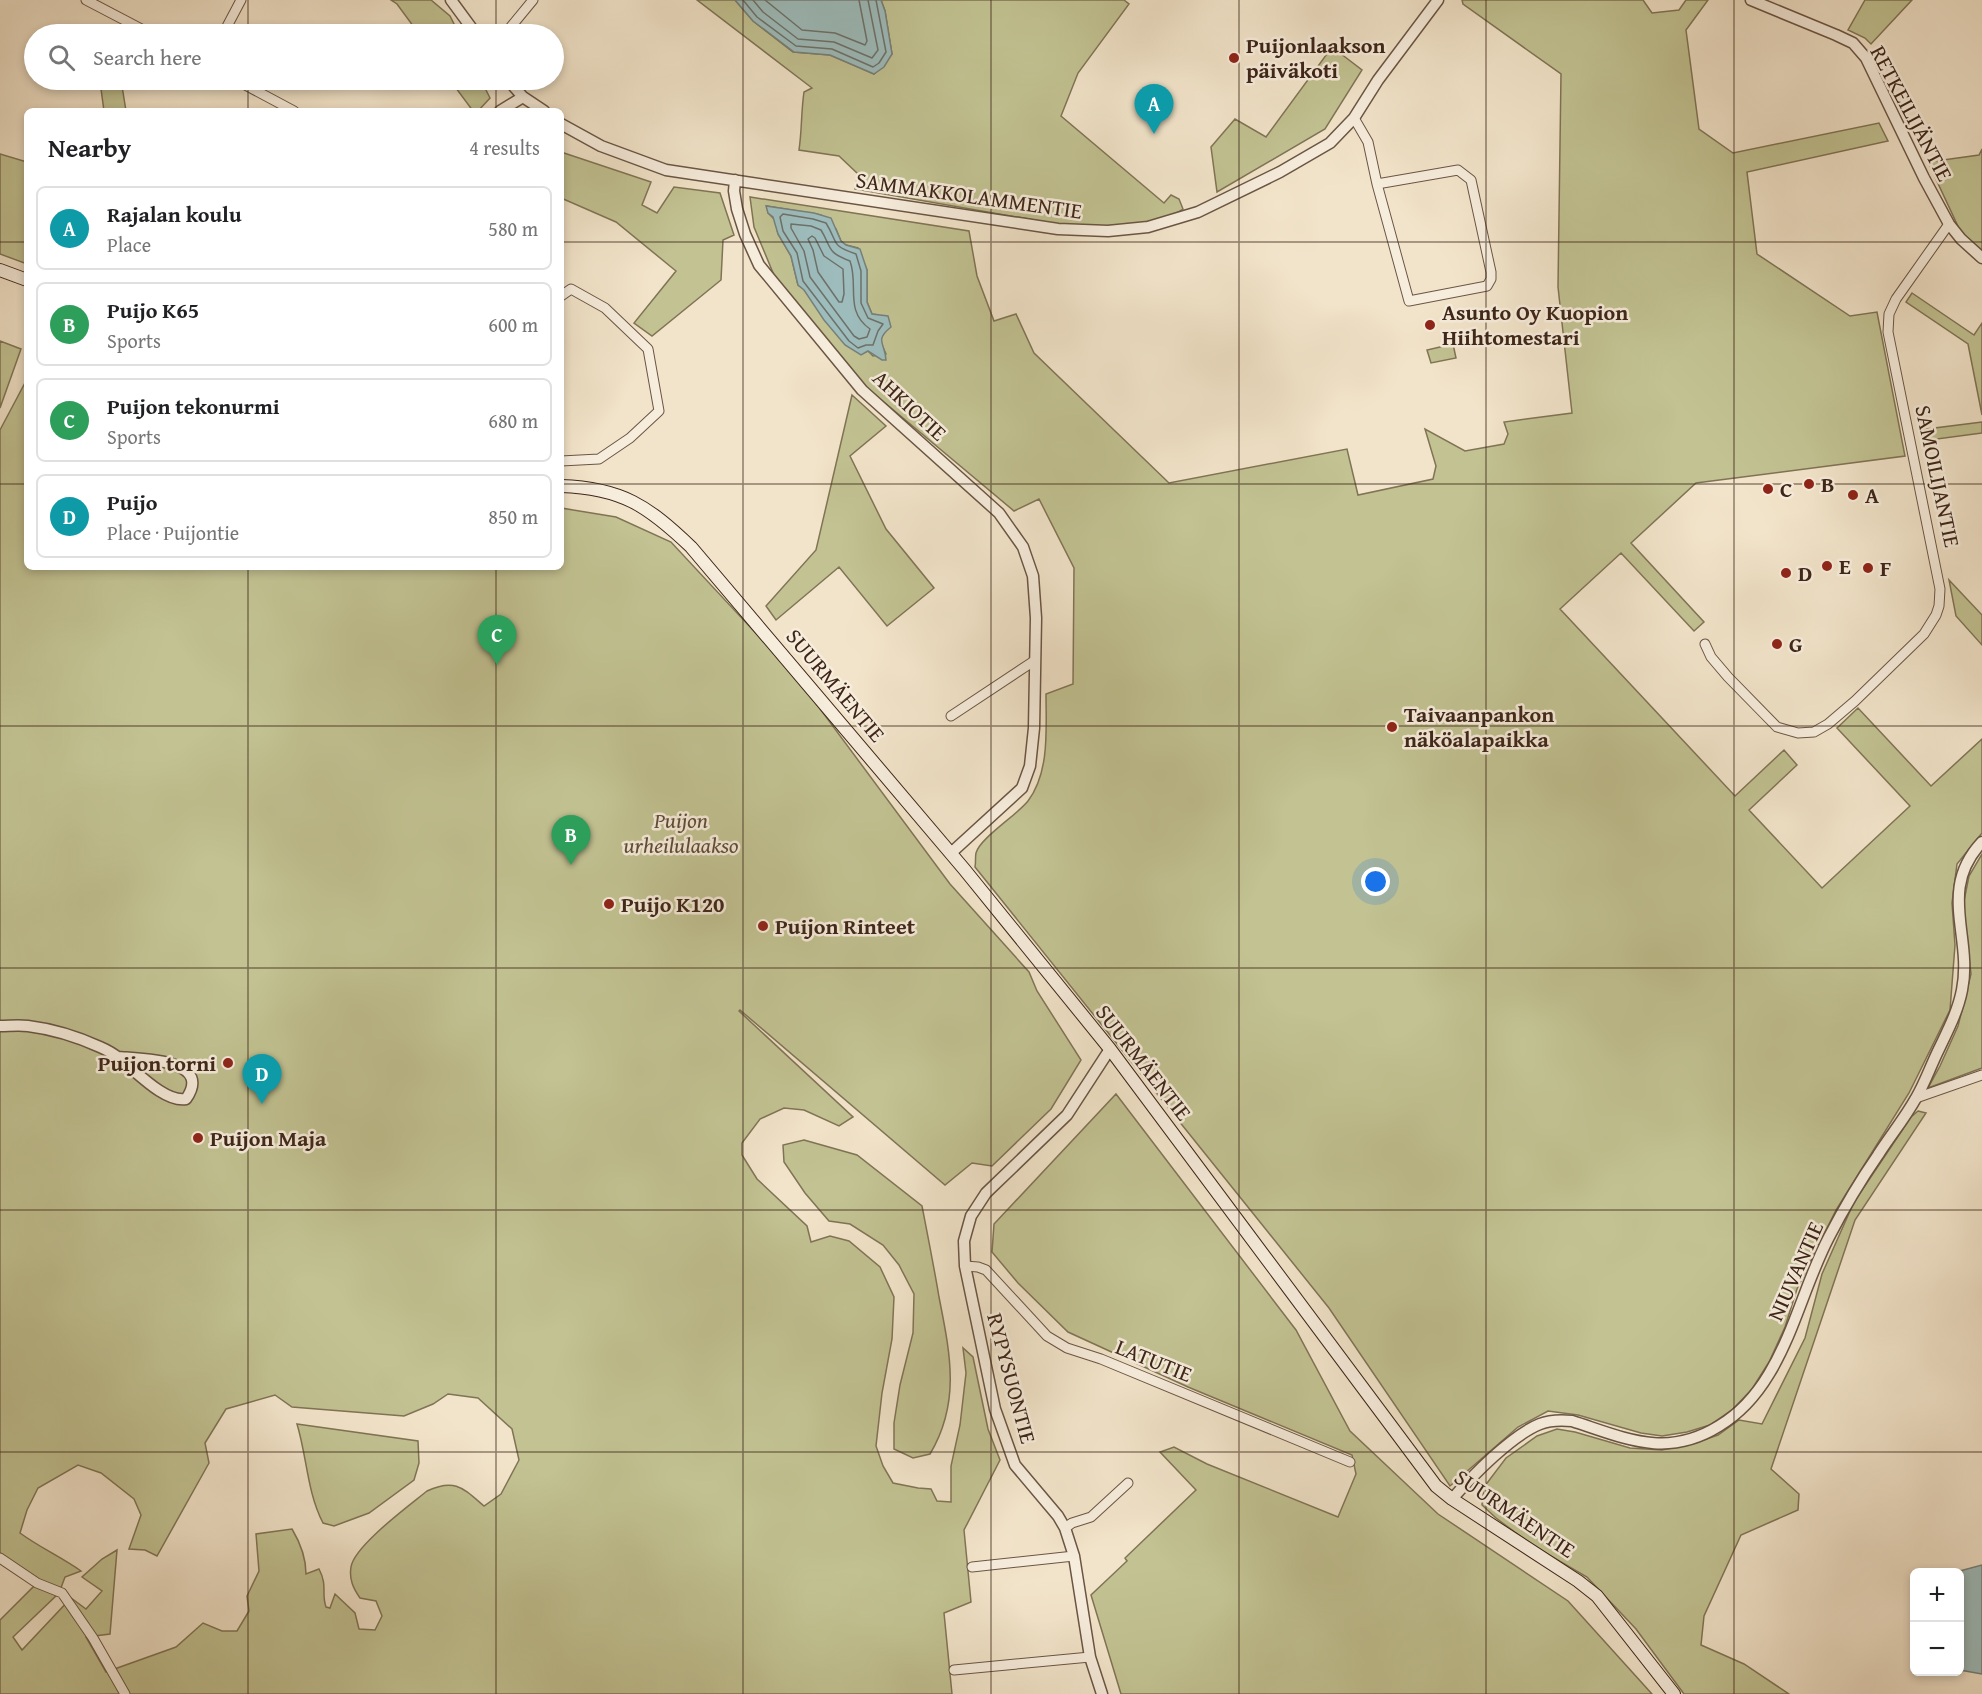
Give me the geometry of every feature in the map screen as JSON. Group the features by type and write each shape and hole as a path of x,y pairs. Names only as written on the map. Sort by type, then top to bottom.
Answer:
{"main road":[{"path":"0,270 24,279"},
{"name":"SUURMÄENTIE","path":"564,486 609,492 645,507 664,520 699,555 951,853 1110,1050 1436,1486 1597,1596 1674,1694"}],"street":[{"path":"86,0 132,24"},
{"path":"228,24 241,0"},
{"path":"451,0 469,24"},
{"path":"513,24 533,0"},
{"name":"SAMMAKKOLAMMENTIE","path":"564,126 601,146 666,170 1058,229 1108,231 1148,226 1208,208 1280,172 1330,142 1354,118 1378,80 1438,0"},
{"name":"RETKEILIJÄNTIE","path":"1751,0 1836,35 1853,44 1860,51 1866,58 1949,224 1961,239 1982,258"},
{"path":"255,90 288,108"},
{"path":"517,90 540,108"},
{"path":"505,108 523,97"},
{"path":"1354,118 1368,142 1377,184 1409,301 1487,286 1491,279 1491,272 1471,180 1458,170 1377,184"},
{"name":"AHKIOTIE","path":"735,180 737,209 759,265 862,390 999,513 1023,547 1033,576 1036,618 1034,728 1030,766 1022,788 951,853"},
{"name":"SAMOILIJANTIE","path":"1705,644 1711,657 1777,727 1798,734 1809,733 1821,729 1855,701 1924,634 1936,615 1940,589 1936,564 1888,332 1888,322 1896,299 1949,224"},
{"path":"564,294 571,289 605,308 648,349 658,411 630,438 599,459 564,461"},
{"path":"951,716 1034,661"},
{"name":"NIUVANTIE","path":"1452,1499 1469,1479 1520,1435 1540,1424 1572,1420 1650,1444 1668,1444 1692,1438 1719,1427 1750,1400 1769,1375 1797,1317 1808,1284 1828,1239 1852,1194 1916,1098 1955,1014 1964,977 1958,905 1959,887 1963,869 1982,842"},
{"path":"0,1026 27,1026 78,1038 118,1057 170,1097 178,1100 186,1099 192,1090 194,1084 191,1077 184,1069 172,1063 118,1057"},
{"name":"RYPYSUONTIE","path":"1102,1694 1090,1657 1074,1556 1065,1528 1058,1516 1015,1465 995,1409 965,1266 964,1241 969,1223 986,1193 1067,1115 1110,1050"},
{"path":"1916,1098 1982,1075"},
{"name":"LATUTIE","path":"965,1266 986,1270 1047,1336 1067,1348 1101,1359 1350,1462"},
{"path":"1065,1528 1071,1523 1091,1517 1128,1483"},
{"path":"972,1568 1074,1556"},
{"path":"0,1558 37,1583 62,1593 93,1638 125,1694"},
{"path":"954,1670 1090,1657"}],"green space":[{"path":"391,0 431,0 450,16 454,24 412,24 397,4"},
{"path":"697,0 735,0 753,21 793,52 830,55 874,74 892,54 881,0 1124,0 1129,4 1078,73 1061,116 1164,203 1171,195 1179,199 1183,209 1172,215 1144,222 1111,226 1069,226 855,189 858,174 839,156 799,150 804,92 812,88"},
{"path":"1462,0 1643,0 1652,13 1679,10 1686,0 1708,0 1686,30 1699,129 1733,153 1879,123 1888,141 1747,172 1757,254 1850,316 1877,312 1905,456 1696,483 1631,543 1704,622 1694,631 1621,553 1560,609 1735,796 1784,750 1797,765 1749,810 1822,888 1910,806 1837,728 1858,708 1931,786 1982,739 1982,833 1957,864 1952,903 1955,945 1950,1010 1909,1093 1836,1210 1797,1289 1785,1327 1769,1362 1752,1389 1733,1409 1710,1425 1662,1436 1641,1433 1578,1415 1548,1411 1518,1427 1450,1486 1329,1308 975,867 979,847 1023,807 1040,777 1045,749 1046,694 1073,684 1074,568 1039,499 1014,511 860,382 776,280 754,227 750,197 969,231 977,276 994,321 1016,314 1034,353 1169,483 1347,449 1358,495 1433,479 1436,466 1425,429 1465,451 1504,444 1508,434 1504,422 1572,413 1558,287 1561,74 1463,4","holes":["767,206 821,215 836,229 841,241 858,248 867,270 867,302 872,314 878,315 884,333 880,341 886,354 873,356 834,331 804,289 798,285 791,256 778,234 775,220 768,213"]},
{"path":"1865,0 1912,0 1871,44 1865,38 1848,30"},
{"path":"1332,47 1362,70 1325,129 1217,192 1211,147 1235,119 1266,137"},
{"path":"101,90 123,90 126,108 104,108"},
{"path":"457,90 486,90 490,98 481,108 471,108"},
{"path":"1982,149 1982,250 1963,237 1928,162 1979,155"},
{"path":"564,153 651,182 642,205 657,213 674,187 720,193 734,235 723,240 721,280 652,336 634,323 676,271 616,222 564,199"},
{"path":"0,154 24,161 24,263 0,254"},
{"path":"1912,293 1974,335 1982,323 1982,415 1968,344 1906,302"},
{"path":"0,341 21,349 0,408"},
{"path":"1453,344 1456,358 1431,363 1427,350"},
{"name":"Puijon urheilulaakso","path":"24,385 24,570 564,570 564,508 616,517 671,542 777,656 812,698 950,884 1029,972 1037,991 1081,1060 1051,1109 992,1166 972,1163 945,1185 739,1011 853,1117 839,1126 804,1110 784,1108 760,1119 742,1143 742,1155 757,1179 807,1226 811,1242 830,1236 849,1241 880,1267 894,1297 892,1339 882,1393 876,1446 883,1466 893,1483 931,1489 937,1501 951,1502 951,1466 960,1425 966,1373 963,1348 973,1357 988,1429 1000,1460 964,1530 971,1602 944,1613 952,1694 0,1694 0,1620 37,1583 0,1558 0,430","holes":["448,1394 478,1398 512,1429 519,1460 501,1494 484,1506 464,1490 452,1485 427,1491 372,1537 354,1558 351,1567 354,1587 360,1598 376,1601 382,1616 375,1630 359,1629 355,1613 335,1594 330,1608 326,1607 322,1575 319,1569 306,1574 302,1551 292,1529 256,1534 259,1571 247,1596 249,1611 237,1631 222,1631 203,1623 176,1647 106,1672 86,1637 110,1634 117,1550 102,1559 82,1577 102,1591 86,1609 71,1598 22,1650 13,1637 59,1593 65,1577 81,1571 20,1533 27,1510 38,1488 78,1465 101,1473 134,1499 141,1515 129,1549 145,1550 157,1556 209,1463 205,1443 226,1409 275,1395 292,1407 404,1416 433,1404"]},
{"path":"852,395 886,426 850,456 886,529 934,588 887,626 839,567 776,620 766,606 816,550"},
{"path":"1982,422 1982,433 1922,441 1919,430"},
{"path":"1949,580 1982,615 1982,645 1956,616"},
{"path":"1982,854 1982,1068 1928,1088 1958,1026 1971,974 1963,906 1969,876"},
{"path":"1116,1094 1296,1330 1350,1431 1438,1514 1568,1601 1652,1694 1121,1694 1091,1595 1127,1561 1125,1558 1196,1490 1160,1452 1174,1447 1207,1464 1338,1517 1356,1474 1352,1455 1188,1387 1068,1332 1018,1283 992,1252 994,1224"},
{"path":"1918,1111 1926,1113 1855,1220 1771,1469 1799,1494 1798,1510 1741,1535 1704,1616 1701,1645 1744,1664 1789,1694 1684,1694 1636,1629 1587,1577 1532,1545 1482,1505 1484,1487 1506,1458 1537,1436 1557,1429 1630,1448 1662,1450 1718,1435 1739,1420 1762,1424 1805,1338 1822,1274 1854,1202 1911,1117"},
{"path":"804,1140 857,1155 922,1206 947,1338 950,1377 946,1415 940,1435 930,1454 913,1458 894,1449 894,1423 900,1385 913,1333 914,1294 899,1265 883,1245 850,1224 829,1221 805,1193 784,1162 783,1145"},
{"path":"297,1424 418,1441 419,1463 414,1480 369,1513 334,1526 323,1523 310,1487"}],"water":[{"path":"735,0 881,0 892,54 884,67 874,74 830,55 794,52 753,21"},
{"path":"766,206 814,213 831,218 841,241 860,249 867,270 867,302 872,314 888,316 891,327 882,339 886,360 868,351 861,355 845,345 824,320 804,290 798,285 791,256"},
{"path":"1982,1565 1982,1674 1964,1671 1964,1570"}],"place":[{"name":"Puijonlaakson päiväkoti","path":"1234,58"},
{"name":"Rajalan koulu","path":"1154,134"},
{"name":"Asunto Oy Kuopion Hiihtomestari","path":"1430,325"},
{"name":"B","path":"1809,484"},
{"name":"C","path":"1768,489"},
{"name":"A","path":"1853,495"},
{"name":"E","path":"1827,566"},
{"name":"F","path":"1868,568"},
{"name":"D","path":"1786,573"},
{"name":"G","path":"1777,644"},
{"name":"Puijon tekonurmi","path":"497,665"},
{"name":"Taivaanpankon näköalapaikka","path":"1392,727"},
{"name":"Puijo K65","path":"571,865"},
{"name":"Puijo K120","path":"609,904"},
{"name":"Puijon Rinteet","path":"763,926"},
{"name":"Puijon torni","path":"228,1063"},
{"name":"Puijo","path":"262,1104"},
{"name":"Puijon Maja","path":"198,1138"}]}
